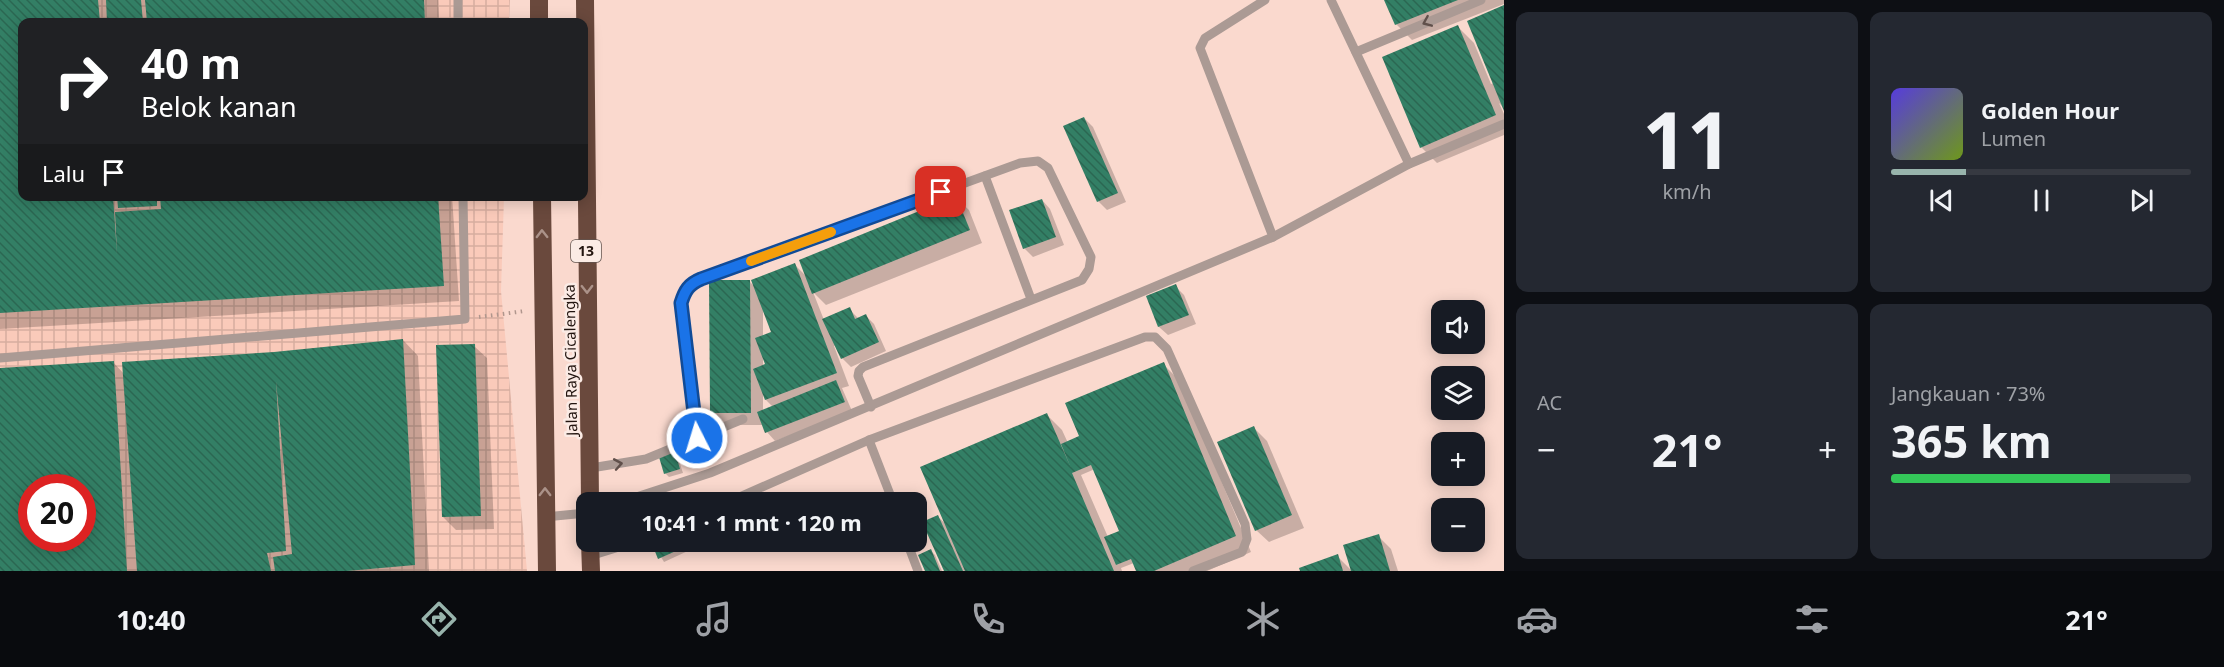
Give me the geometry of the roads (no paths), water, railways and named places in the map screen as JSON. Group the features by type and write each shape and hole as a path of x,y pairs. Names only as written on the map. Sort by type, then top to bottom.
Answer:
{"highway":[{"path":"539,0 539,18"},
{"name":"Jalan Raya Cicalengka","path":"585,0 585,18"},
{"name":"Jalan Raya Cicalengka","path":"542,201 547,571"},
{"name":"Jalan Raya Cicalengka","path":"586,201 590,492"}],"lane":[{"path":"458,0 458,18"},
{"path":"1265,0 1205,38 1200,48 1273,237"},
{"path":"1331,0 1409,164"},
{"path":"1356,52 1482,0"},
{"path":"652,492 710,473 871,407 1273,237 1409,164 1504,124"},
{"path":"697,438 681,303 686,290 693,282 1020,163 1038,161 1048,168 1091,257 1089,269 1082,280 863,367 858,376 871,407"},
{"path":"985,176 1031,299"},
{"path":"0,358 465,319 462,201"},
{"path":"751,492 869,440 1145,337 1155,337 1167,349 1245,524 1247,539 1242,552 1193,571"},
{"path":"591,468 646,459 743,419"},
{"path":"869,440 888,492"},
{"path":"545,517 576,514"},
{"path":"911,552 918,571"}]}
